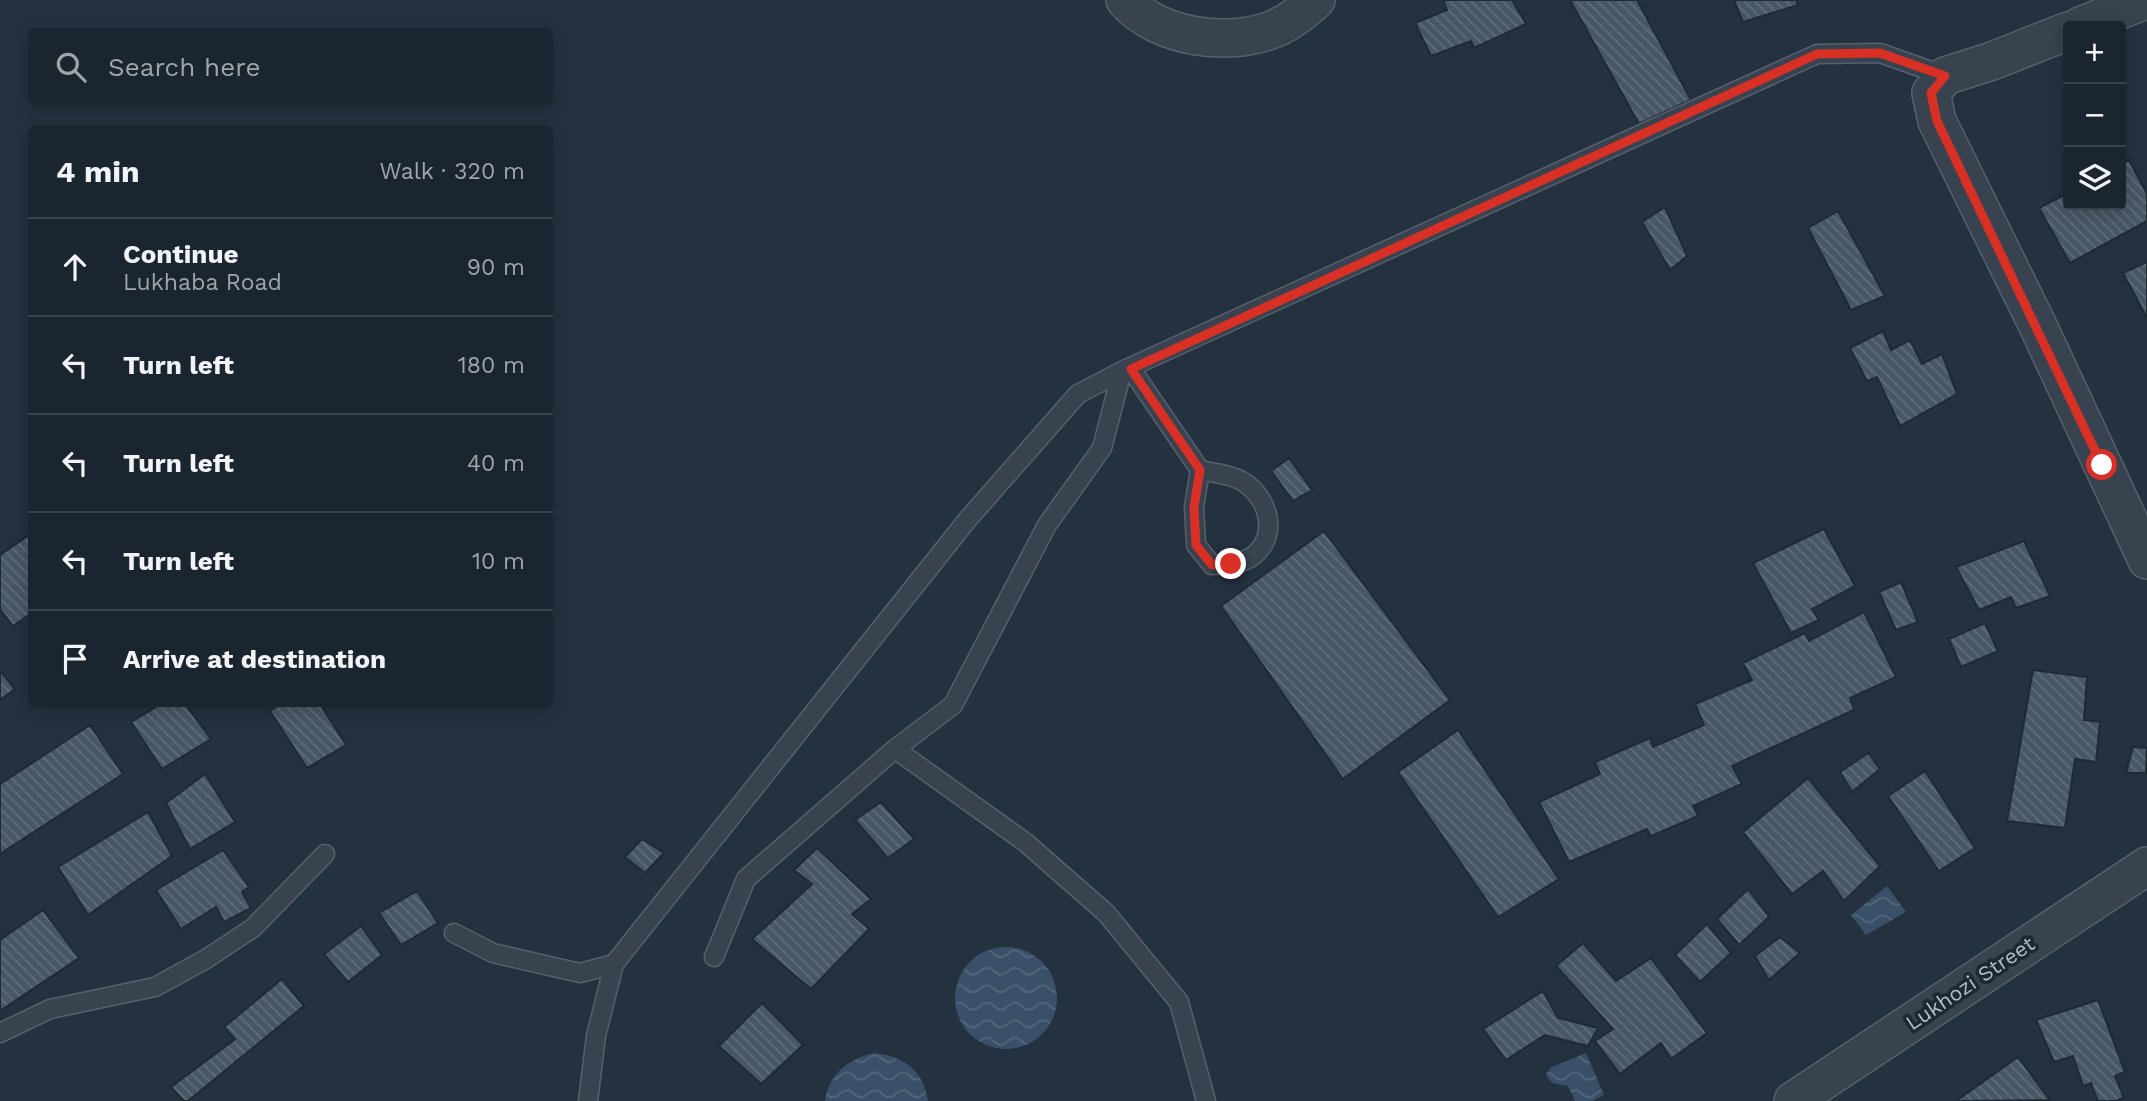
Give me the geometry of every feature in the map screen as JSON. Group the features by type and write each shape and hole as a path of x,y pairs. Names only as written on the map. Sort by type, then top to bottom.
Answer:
{"street":[{"path":"1125,0 1136,12 1169,30 1217,38 1255,35 1277,28 1316,0"},
{"path":"2093,21 2146,0"},
{"path":"2063,33 1945,76 1931,93 1937,121 2038,326 2147,560"},
{"name":"Lukhozi Street","path":"1793,1101 2147,866"}],"lane":[{"path":"588,1101 596,1036 614,964 968,519 1078,394 1817,54 1880,53 1945,76"},
{"path":"1127,370 1200,470 1243,482 1255,492 1266,508 1270,529 1262,545 1249,558 1231,564 1212,565 1196,545 1194,507 1200,470"},
{"path":"714,957 746,879 895,750 953,705 1047,525 1102,448 1127,370"},
{"path":"895,750 1025,842 1106,913 1179,1002 1206,1101"},
{"path":"0,1033 50,1009 155,987 206,959 253,928 325,854"},
{"path":"454,933 493,953 569,971 580,973 614,964"}],"water":[{"path":"1887,886 1906,912 1866,935 1851,915"},
{"path":"1006,947 1026,951 1042,962 1053,978 1057,998 1053,1018 1042,1034 1026,1045 1006,1049 986,1045 970,1034 959,1018 955,998 959,978 970,962 986,951"},
{"path":"873,1053 894,1057 910,1066 922,1080 928,1101 825,1101 831,1083 841,1069"},
{"path":"1586,1053 1604,1095 1592,1101 1575,1101 1568,1086 1552,1083 1546,1075 1550,1068"}],"building":[{"path":"1443,0 1512,0 1526,24 1474,48 1471,41 1431,56 1415,23 1447,10"},
{"path":"1570,0 1637,0 1691,100 1639,124"},
{"path":"1734,0 1796,0 1798,5 1743,22"},
{"path":"2129,160 2147,194 2147,221 2070,263 2039,208 2063,196 2063,210 2126,210 2126,162"},
{"path":"1665,207 1687,256 1670,270 1642,222"},
{"path":"1838,211 1885,296 1851,310 1808,228"},
{"path":"2147,262 2147,318 2123,273"},
{"path":"1883,331 1891,350 1910,340 1922,364 1942,354 1957,394 1900,426 1877,377 1867,381 1850,348"},
{"path":"1289,458 1312,490 1293,501 1271,471"},
{"path":"1824,529 1855,586 1812,609 1819,620 1791,633 1753,563"},
{"path":"1324,531 1450,700 1343,779 1221,606"},
{"path":"28,536 28,616 13,626 0,609 0,555"},
{"path":"2024,541 2050,596 2016,608 2011,597 1979,610 1956,567"},
{"path":"1901,582 1918,622 1896,630 1879,592"},
{"path":"1864,612 1896,677 1850,698 1854,710 1732,766 1742,784 1693,806 1698,816 1651,836 1647,829 1569,862 1539,802 1600,774 1595,762 1650,738 1653,747 1704,725 1695,704 1752,680 1743,663 1805,633 1809,641"},
{"path":"1985,623 1998,651 1961,667 1949,639"},
{"path":"2033,670 2087,677 2084,720 2100,722 2096,762 2075,759 2065,828 2007,821"},
{"path":"0,671 15,689 0,700"},
{"path":"156,707 187,707 211,739 162,769 131,722"},
{"path":"276,707 322,707 346,745 307,768 270,711"},
{"path":"90,725 123,774 0,854 0,784"},
{"path":"1458,730 1559,879 1498,917 1398,772"},
{"path":"2133,747 2147,748 2146,773 2126,773"},
{"path":"1868,753 1880,769 1852,792 1840,772"},
{"path":"1925,771 1975,848 1939,871 1888,796"},
{"path":"205,774 235,822 190,849 166,803"},
{"path":"1808,778 1880,866 1844,901 1823,871 1792,894 1743,832"},
{"path":"881,802 914,839 888,858 855,820"},
{"path":"148,812 172,856 88,915 58,867"},
{"path":"642,839 664,853 645,873 625,857"},
{"path":"817,848 871,899 852,914 869,929 811,989 752,939 812,884 794,870"},
{"path":"223,850 249,887 242,892 251,908 224,922 216,907 181,929 156,890"},
{"path":"1748,889 1769,917 1739,945 1717,919"},
{"path":"417,891 438,923 401,945 379,913"},
{"path":"43,910 79,958 0,1011 0,940"},
{"path":"1707,924 1731,953 1700,982 1675,955"},
{"path":"361,926 382,955 348,982 324,954"},
{"path":"1780,937 1800,953 1769,980 1755,956"},
{"path":"1583,943 1616,981 1651,958 1707,1033 1671,1059 1661,1043 1620,1074 1595,1041 1613,1029 1556,966"},
{"path":"282,979 304,1006 188,1101 184,1101 171,1087 235,1039 224,1027"},
{"path":"1543,991 1558,1018 1598,1028 1588,1046 1545,1035 1506,1060 1483,1029"},
{"path":"2098,1000 2125,1072 2115,1076 2124,1098 2115,1101 2098,1101 2091,1083 2083,1086 2073,1056 2054,1062 2036,1020"},
{"path":"762,1003 803,1045 761,1084 719,1046"},
{"path":"2018,1057 2050,1100 1956,1101"}],"route":[{"path":"1231,564 1212,565 1196,545 1194,507 1200,470 1131,369 1817,54 1880,53 1945,76 1931,93 1937,121 2038,326 2102,465"}]}
